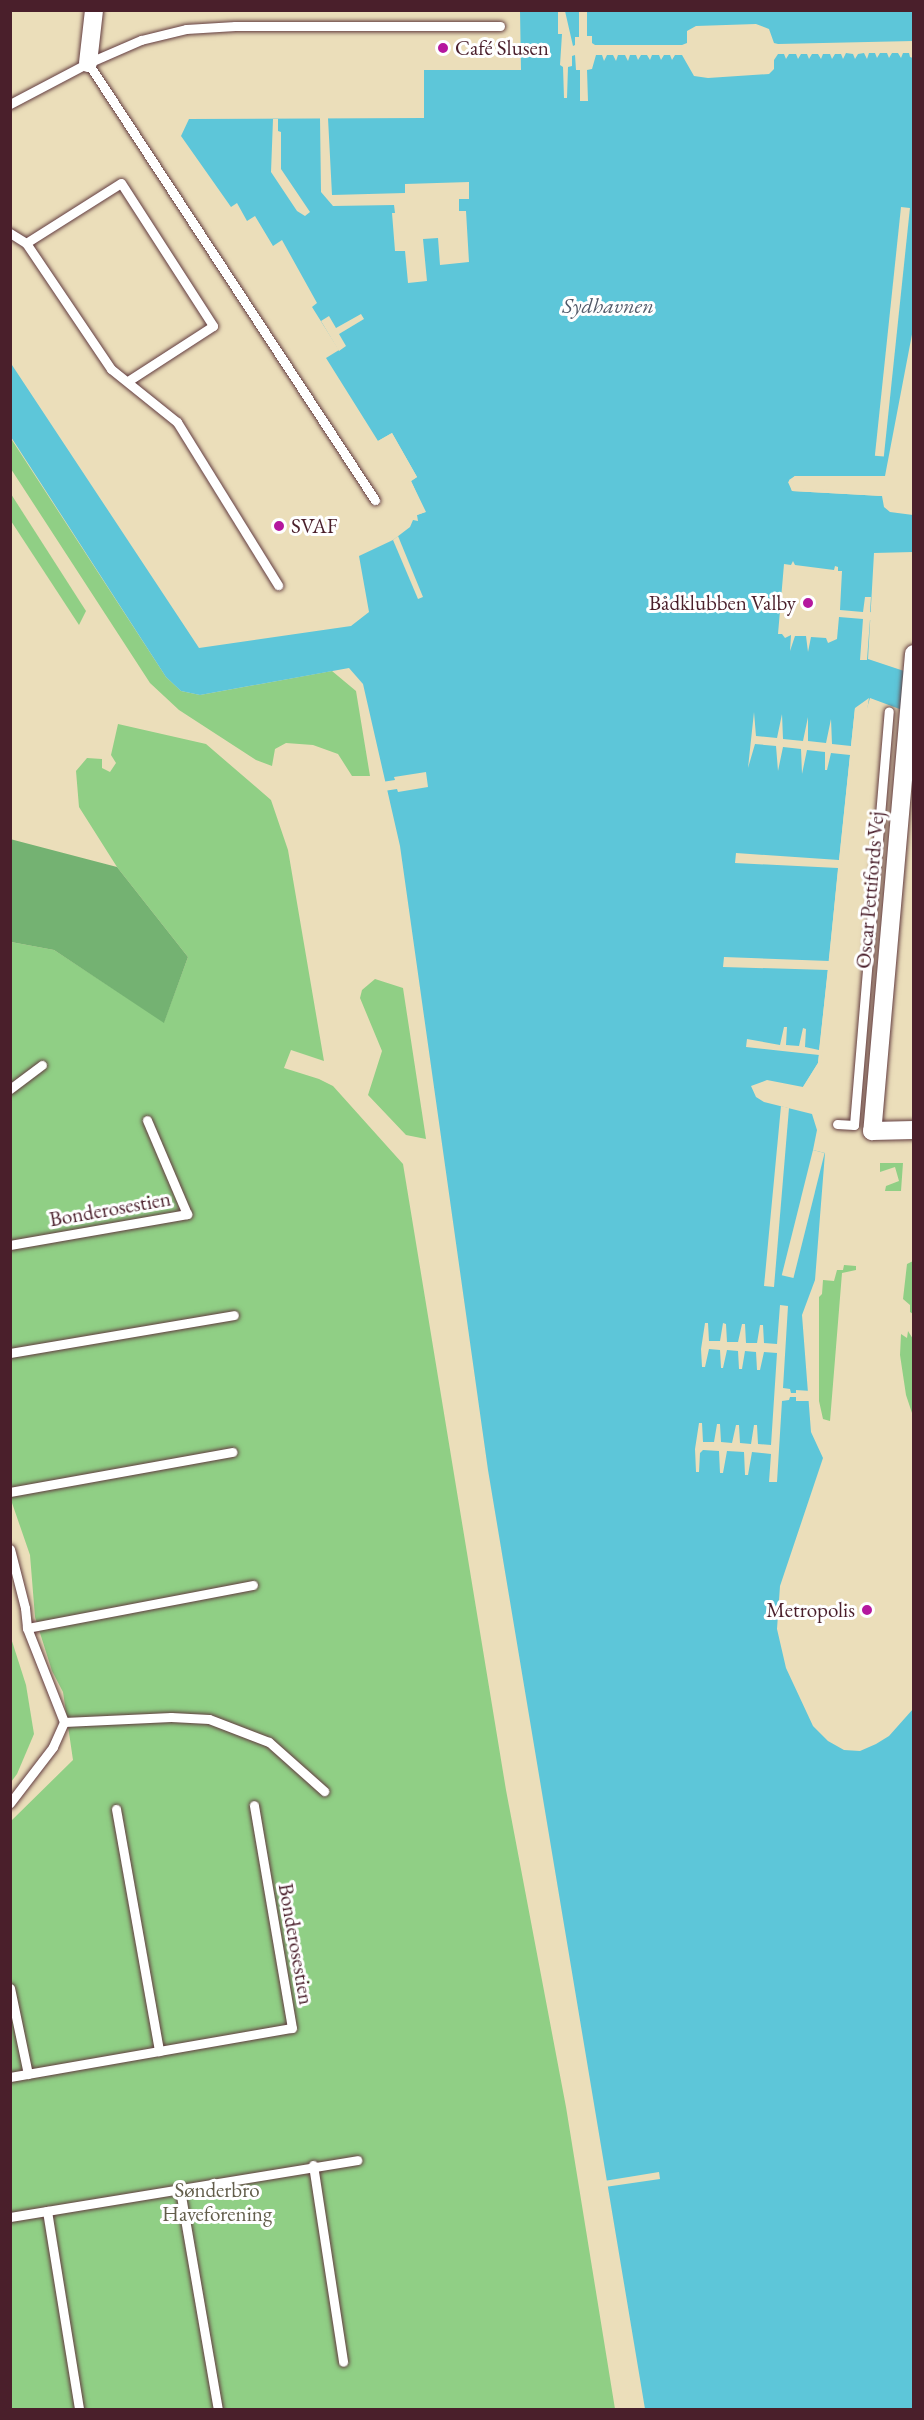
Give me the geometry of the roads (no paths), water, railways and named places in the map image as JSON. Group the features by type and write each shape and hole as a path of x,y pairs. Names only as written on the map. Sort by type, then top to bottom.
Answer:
{"street":[{"path":"88,63 94,10"},
{"name":"Oscar Pettifords Vej","path":"913,662 872,1131 914,1130"}],"lane":[{"path":"10,104 88,63 141,40 186,29 235,26 500,26"},
{"path":"88,63 375,500"},
{"path":"26,243 121,183 213,326 128,381"},
{"path":"10,233 26,243 111,369 177,422 278,585"},
{"path":"837,1124 854,1125 889,711"},
{"path":"10,1089 42,1065"},
{"name":"Bonderosestien","path":"10,1245 187,1214 147,1120"},
{"path":"10,1353 234,1315"},
{"path":"10,1492 232,1452"},
{"path":"10,1550 25,1608 27,1628 64,1722 53,1747 10,1803"},
{"path":"27,1628 253,1585"},
{"path":"64,1722 171,1717 209,1719 268,1742 324,1791"},
{"name":"Bonderosestien","path":"10,2077 292,2028 254,1805"},
{"path":"116,1809 159,2051"},
{"path":"10,1988 28,2074"},
{"path":"10,2217 180,2190 313,2165 357,2160"},
{"path":"313,2165 343,2362"},
{"path":"180,2190 218,2409"},
{"path":"47,2211 79,2409"}],"water":[{"name":"Sydhavnen","path":"520,11 913,11 913,329 885,476 795,476 789,480 792,491 882,496 884,507 890,512 913,515 913,552 874,553 868,659 913,674 913,714 870,698 867,708 855,708 818,1063 803,1087 767,1080 751,1086 756,1097 764,1102 812,1114 817,1130 813,1150 825,1153 815,1280 802,1315 811,1432 823,1458 780,1586 777,1629 786,1668 813,1726 828,1741 844,1750 860,1751 876,1744 889,1736 913,1709 913,2409 645,2409 488,1470 400,846 363,684 349,668 200,695 181,691 166,677 11,437 10,362 199,648 351,626 369,612 359,556 393,540 410,527 413,520 418,521 417,515 425,512 411,481 417,477 392,433 378,441 326,358 339,350 312,307 317,303 282,240 273,246 255,216 247,221 237,203 231,207 181,136 189,119 424,118 424,70 521,70"}],"place":[{"name":"Café Slusen","path":"443,48"},
{"name":"SVAF","path":"279,526"},
{"name":"Bådklubben Valby","path":"808,603"},
{"name":"Metropolis","path":"867,1610"}],"park label":[{"name":"Sønderbro Haveforening","path":"217,2202"}]}
